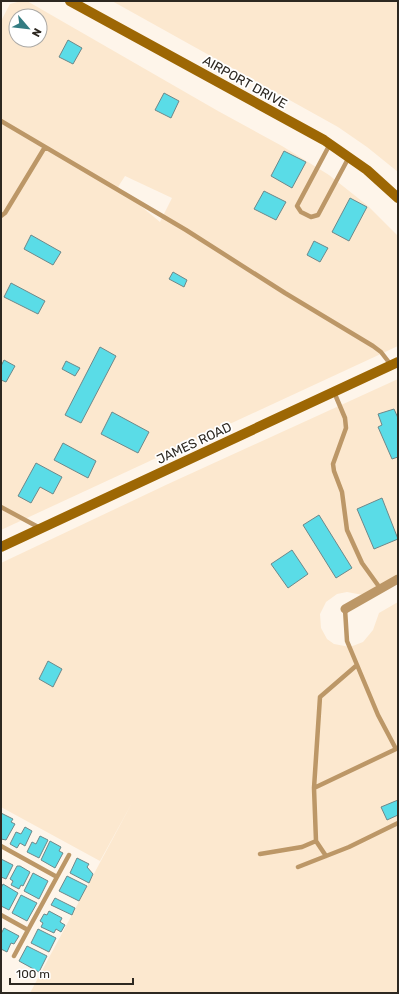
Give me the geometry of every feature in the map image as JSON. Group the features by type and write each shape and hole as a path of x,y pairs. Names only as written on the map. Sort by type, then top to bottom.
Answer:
{"main road":[{"name":"AIRPORT DRIVE","path":"70,1 330,144 367,170 398,198"},
{"name":"JAMES ROAD","path":"1,546 395,364"}],"street":[{"path":"345,609 398,579"}],"lane":[{"path":"1,121 186,230 285,294 372,346 395,364"},
{"path":"330,144 297,206 301,212 311,218 318,216 349,157"},
{"path":"1,216 5,213 45,147"},
{"path":"334,392 345,418 346,428 334,464 334,471 342,492 348,530 362,563 380,588"},
{"path":"1,507 41,528"},
{"path":"314,788 396,750 378,714 347,641 345,609"},
{"path":"326,856 316,841 314,788 320,697 357,665"},
{"path":"298,867 349,847 398,823"},
{"path":"260,854 302,847 316,841"},
{"path":"1,846 57,877"},
{"path":"14,956 69,856"},
{"path":"1,915 28,930"}],"shaded area":[{"path":"27,1 39,8 8,8 8,48 48,48 48,13 282,146 329,175 368,206 398,236 398,346 1,530 1,21 10,4","holes":["125,176 172,198 160,222 118,187"]},
{"path":"112,1 398,1 398,172 367,147 338,127"},
{"path":"398,379 398,577 363,595 347,592 337,594 326,602 320,614 321,628 327,639 334,644 350,647 363,642 373,630 379,613 398,602 398,993 30,993 133,801 100,861 1,807 1,563 168,484"}],"building":[{"path":"68,40 82,48 73,64 59,57"},
{"path":"164,93 179,101 171,118 155,110"},
{"path":"284,151 306,162 292,188 271,176"},
{"path":"264,191 286,202 276,220 254,209"},
{"path":"350,198 367,207 349,241 332,232"},
{"path":"31,235 61,252 53,265 24,249"},
{"path":"314,241 328,248 320,262 307,255"},
{"path":"173,272 187,280 184,287 169,279"},
{"path":"11,283 45,301 38,314 4,297"},
{"path":"100,347 116,356 81,423 65,415"},
{"path":"4,360 15,366 6,382 1,380 1,366"},
{"path":"66,361 80,368 75,376 62,369"},
{"path":"394,409 398,418 398,457 392,459 378,427 382,425 378,414"},
{"path":"112,412 149,432 138,453 101,434"},
{"path":"63,443 96,461 88,478 54,460"},
{"path":"36,463 62,477 53,494 40,487 31,503 18,496"},
{"path":"382,498 398,539 374,549 357,509"},
{"path":"319,515 352,568 336,578 303,525"},
{"path":"292,550 308,574 288,588 271,564"},
{"path":"48,661 62,669 53,687 39,679"},
{"path":"398,800 398,815 387,820 381,807"},
{"path":"1,813 13,819 11,822 15,824 6,840 1,839"},
{"path":"25,827 32,831 25,846 20,843 17,848 10,844 16,832 21,834"},
{"path":"40,836 48,840 39,858 27,852 32,842 36,844"},
{"path":"50,841 61,847 59,851 63,853 55,868 41,860"},
{"path":"77,858 89,864 87,867 93,874 89,883 70,873"},
{"path":"1,859 13,865 6,879 1,877"},
{"path":"17,866 20,866 30,872 23,886 21,885 19,889 11,885 13,881 10,879"},
{"path":"33,873 48,881 39,899 24,891"},
{"path":"67,876 87,886 79,901 59,891"},
{"path":"3,884 18,893 9,910 1,906 1,888"},
{"path":"21,895 37,903 27,921 12,913"},
{"path":"55,898 75,908 72,915 51,905"},
{"path":"49,911 62,918 60,922 65,925 61,932 56,929 54,933 41,927 43,923 40,921 44,914 47,915"},
{"path":"4,928 19,936 14,944 11,943 7,952 1,949 1,934"},
{"path":"38,929 56,938 49,952 31,943"},
{"path":"27,946 47,956 39,972 19,961"}]}
